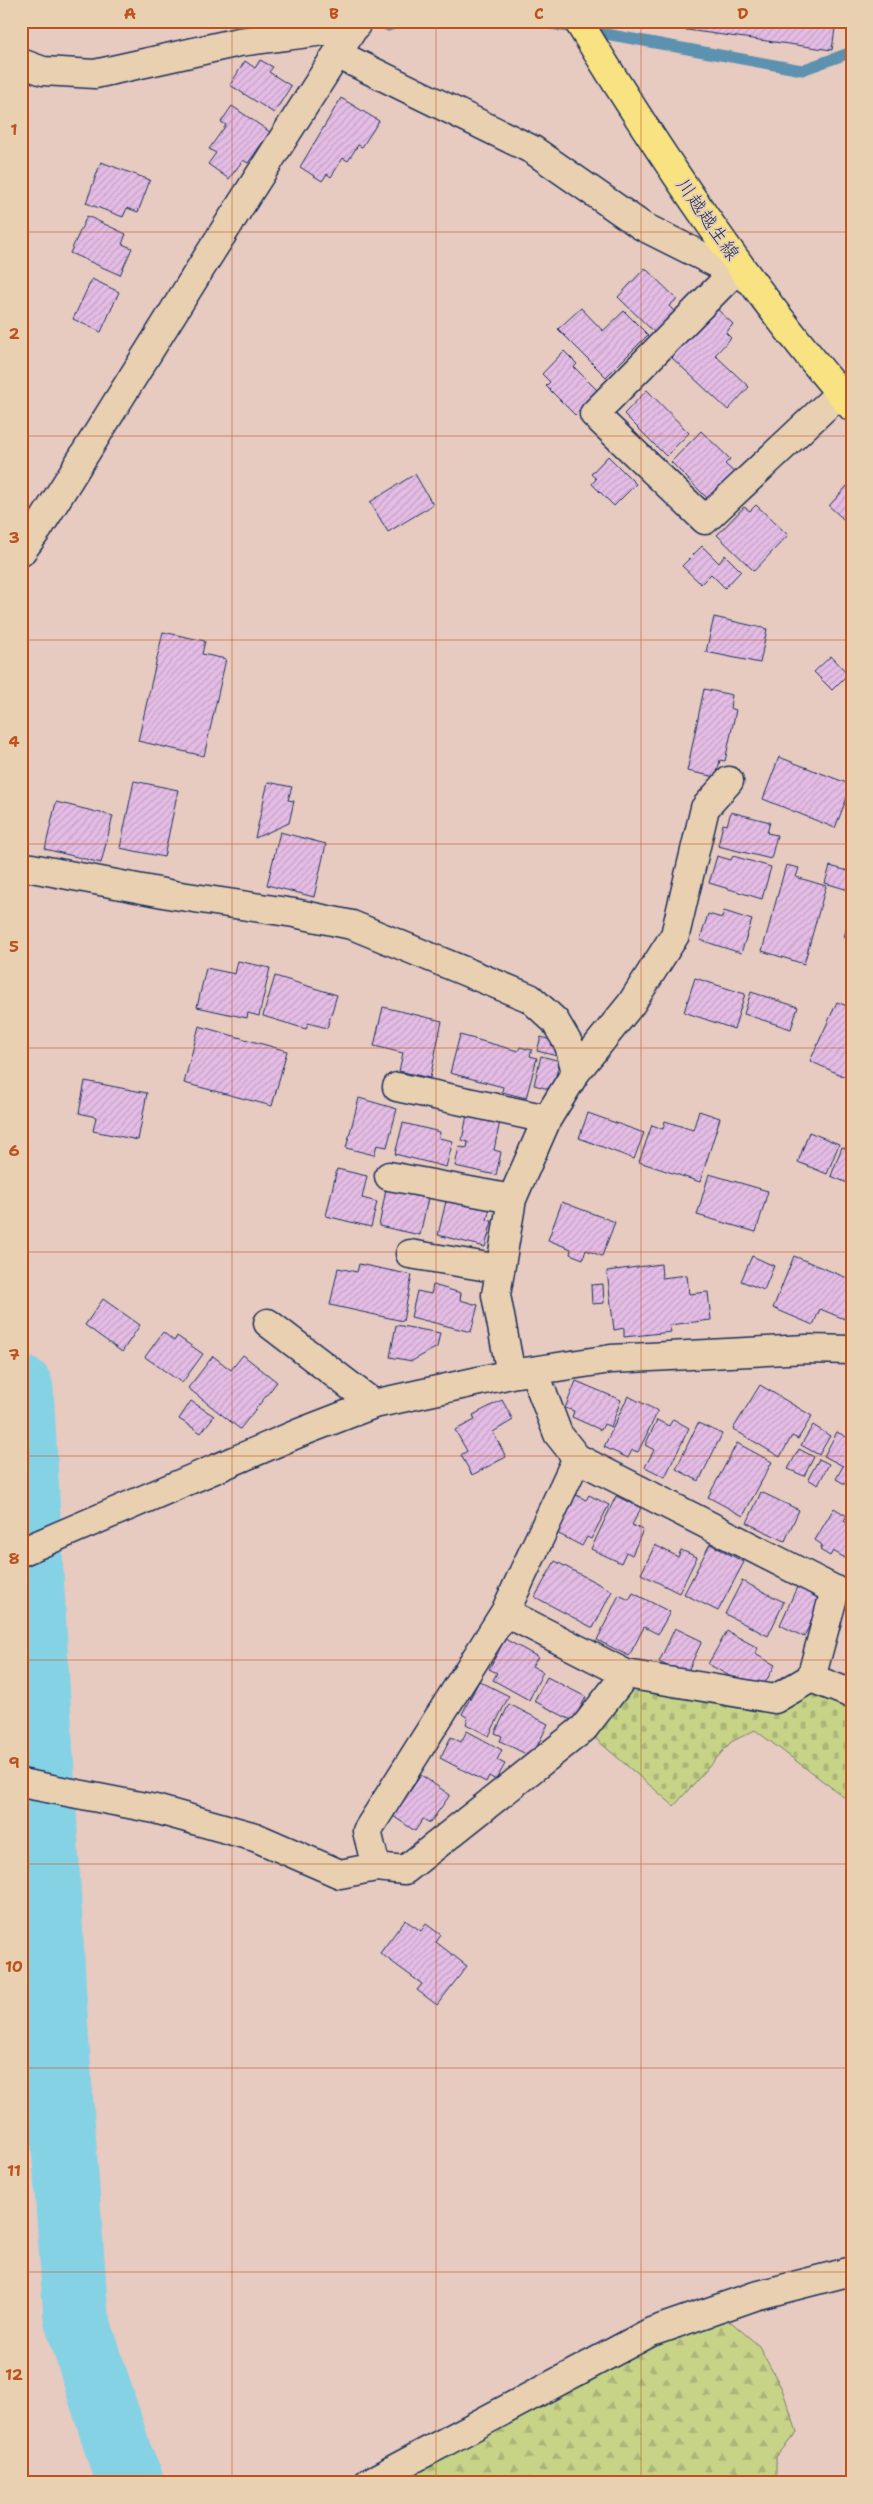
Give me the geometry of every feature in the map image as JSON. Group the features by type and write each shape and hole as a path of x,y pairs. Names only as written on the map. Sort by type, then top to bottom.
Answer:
{"main road":[{"name":"川越越生線","path":"578,21 639,121 743,277 846,400"}],"street":[{"path":"21,552 38,529 356,24"},
{"path":"21,62 43,71 95,74 239,42 356,24"},
{"path":"337,54 533,150 642,226 743,277 594,414 705,520 846,400"},
{"path":"505,1612 626,1674 775,1699 811,1678 835,1590 576,1458 558,1434 523,1372 496,1295 512,1199 546,1119 576,1072 631,1004 675,935 705,808 729,781"},
{"path":"21,866 174,895 294,913 352,925 530,998 556,1021 569,1045 576,1072"},
{"path":"397,1087 546,1119"},
{"path":"390,1176 512,1199"},
{"path":"410,1254 500,1269"},
{"path":"268,1323 374,1404"},
{"path":"21,1552 299,1433 374,1404 523,1372 611,1359 807,1349 852,1350"},
{"path":"376,1867 367,1831 505,1612 576,1458"},
{"path":"21,1783 155,1809 255,1837 340,1874 376,1867 405,1870 584,1728 626,1674"},
{"path":"811,1678 852,1694"},
{"path":"368,2483 651,2332 755,2296 852,2271"}],"green space":[{"path":"627,1685 808,1692 852,1707 852,1803 755,1730 731,1742 674,1806 590,1734"},
{"path":"711,2320 731,2322 759,2346 782,2389 797,2432 776,2457 776,2483 395,2483 644,2350"}],"building":[{"path":"659,21 836,21 832,50 658,26"},
{"path":"260,60 273,67 269,72 291,86 274,113 230,85 245,61 255,68"},
{"path":"341,98 379,121 362,147 358,145 348,161 343,158 331,177 327,174 322,181 300,167"},
{"path":"232,106 270,132 248,163 243,160 229,179 208,164 216,153 209,149 226,125 221,122"},
{"path":"101,162 150,180 138,212 127,208 123,217 86,203"},
{"path":"87,216 126,234 122,244 132,248 120,275 70,253"},
{"path":"645,268 677,299 669,306 675,312 655,333 618,297"},
{"path":"92,279 119,292 101,332 73,319"},
{"path":"581,308 603,331 624,311 648,335 606,377 558,329"},
{"path":"716,308 733,324 726,333 731,338 715,355 749,387 728,410 671,357"},
{"path":"564,351 577,364 574,367 598,391 575,415 546,386 550,382 542,374"},
{"path":"647,390 689,433 666,456 624,414"},
{"path":"701,431 730,459 725,464 735,473 709,500 671,462"},
{"path":"608,456 636,484 614,506 592,484 596,479 591,474"},
{"path":"415,474 433,505 388,532 370,502"},
{"path":"847,486 852,491 852,527 829,506"},
{"path":"756,505 788,535 754,571 717,535 744,507 750,511"},
{"path":"702,546 719,563 725,555 741,571 725,588 711,574 701,584 682,566"},
{"path":"714,617 767,629 760,663 706,652"},
{"path":"163,632 205,641 202,654 226,659 204,756 138,741"},
{"path":"831,656 848,674 832,690 814,672"},
{"path":"704,689 732,695 730,708 736,710 725,761 720,760 716,777 687,771"},
{"path":"779,757 852,785 835,828 763,799"},
{"path":"134,781 178,790 164,857 120,848"},
{"path":"268,782 292,787 288,800 294,801 289,823 255,838"},
{"path":"56,802 113,816 101,863 45,849"},
{"path":"731,812 770,822 767,833 777,835 771,859 718,846 723,824 727,825"},
{"path":"280,832 326,844 314,897 267,885"},
{"path":"717,856 731,860 733,856 771,867 762,899 709,883"},
{"path":"786,865 799,868 796,877 826,886 804,964 762,951"},
{"path":"830,866 852,872 852,891 825,883"},
{"path":"852,906 852,940 844,938"},
{"path":"724,911 752,920 741,953 700,940 708,914 722,918"},
{"path":"238,961 270,968 259,1016 248,1013 247,1018 197,1007 206,968 235,974"},
{"path":"275,976 337,995 327,1028 308,1023 306,1029 263,1016"},
{"path":"695,978 745,994 734,1029 684,1012"},
{"path":"751,992 798,1007 791,1029 744,1014"},
{"path":"837,1002 852,1008 852,1080 810,1061"},
{"path":"383,1007 442,1021 430,1078 399,1071 403,1053 374,1046"},
{"path":"199,1026 287,1051 272,1106 184,1083"},
{"path":"460,1035 518,1051 520,1047 532,1050 530,1056 537,1058 526,1098 502,1092 503,1087 450,1073"},
{"path":"541,1037 560,1043 557,1056 537,1051"},
{"path":"541,1056 560,1061 552,1090 534,1085"},
{"path":"85,1081 147,1093 138,1140 93,1131 96,1117 79,1113"},
{"path":"359,1098 397,1109 387,1147 377,1145 374,1155 346,1148"},
{"path":"699,1111 720,1118 700,1182 639,1162 652,1125 663,1129 665,1121 693,1130"},
{"path":"588,1113 644,1133 634,1159 579,1138"},
{"path":"467,1115 500,1121 494,1150 501,1152 496,1175 455,1166 459,1147 467,1148 468,1142 462,1140"},
{"path":"403,1123 440,1132 439,1138 453,1141 446,1167 395,1154"},
{"path":"809,1132 839,1144 827,1174 798,1162"},
{"path":"842,1147 852,1151 852,1185 831,1176"},
{"path":"337,1169 367,1176 362,1198 377,1202 371,1227 326,1216"},
{"path":"709,1174 768,1191 756,1232 697,1215"},
{"path":"386,1189 428,1198 420,1235 379,1226"},
{"path":"447,1197 490,1208 487,1220 492,1221 485,1247 438,1235"},
{"path":"562,1202 615,1222 602,1256 586,1250 583,1259 570,1254 571,1249 548,1240"},
{"path":"752,1256 774,1266 764,1290 741,1281"},
{"path":"794,1256 852,1280 852,1322 820,1309 813,1325 773,1308"},
{"path":"359,1264 412,1275 403,1321 330,1305 338,1268 357,1272"},
{"path":"661,1264 662,1278 687,1275 689,1294 708,1292 711,1320 669,1325 671,1332 624,1337 624,1328 614,1330 607,1271"},
{"path":"603,1284 604,1303 592,1304 591,1285"},
{"path":"433,1285 461,1293 460,1300 478,1305 471,1332 411,1317 417,1291 431,1294"},
{"path":"103,1299 140,1325 122,1352 85,1325"},
{"path":"396,1325 440,1333 437,1347 412,1361 390,1357"},
{"path":"163,1332 174,1341 177,1336 203,1354 182,1383 145,1357"},
{"path":"243,1355 277,1382 240,1429 188,1388 213,1356 231,1370"},
{"path":"576,1381 621,1400 611,1427 604,1424 601,1430 572,1417 574,1411 565,1408"},
{"path":"760,1385 812,1416 798,1439 792,1436 780,1457 733,1429"},
{"path":"852,1387 852,1419 847,1418"},
{"path":"628,1396 658,1411 638,1452 632,1450 628,1458 604,1447"},
{"path":"502,1400 513,1420 493,1432 506,1457 472,1475 461,1455 467,1451 455,1430 475,1420 473,1415"},
{"path":"191,1401 214,1416 201,1433 179,1419"},
{"path":"673,1419 689,1428 665,1477 645,1467 654,1450 645,1445 657,1420 669,1426"},
{"path":"698,1423 722,1434 699,1481 676,1469"},
{"path":"813,1425 830,1436 819,1455 801,1445"},
{"path":"837,1432 852,1440 852,1488 836,1479 843,1466 824,1456"},
{"path":"737,1443 772,1462 743,1516 708,1497"},
{"path":"799,1449 814,1457 804,1476 788,1469"},
{"path":"819,1459 829,1464 818,1485 808,1479"},
{"path":"761,1492 799,1510 785,1541 747,1523"},
{"path":"574,1494 586,1500 589,1495 609,1505 591,1539 587,1537 582,1546 555,1532"},
{"path":"616,1496 641,1508 632,1525 643,1530 632,1555 626,1552 621,1563 591,1549"},
{"path":"834,1508 847,1516 844,1521 852,1526 852,1562 833,1551 830,1556 820,1550 822,1545 815,1540"},
{"path":"710,1544 744,1562 718,1611 684,1594"},
{"path":"655,1545 678,1557 681,1550 697,1557 679,1593 641,1574"},
{"path":"555,1561 612,1591 593,1628 535,1597"},
{"path":"742,1581 784,1602 768,1636 725,1614"},
{"path":"797,1587 822,1598 804,1637 780,1625"},
{"path":"633,1593 670,1612 658,1634 644,1627 629,1656 597,1640 619,1595 629,1600"},
{"path":"675,1628 702,1641 686,1675 659,1662"},
{"path":"727,1631 758,1648 755,1654 775,1665 763,1687 751,1688 708,1664"},
{"path":"505,1639 538,1657 532,1666 543,1672 529,1700 493,1680 497,1673 489,1669"},
{"path":"547,1677 586,1697 573,1721 534,1701"},
{"path":"479,1681 509,1696 489,1736 466,1724 468,1718 462,1714"},
{"path":"509,1704 548,1724 532,1757 500,1741 502,1736 495,1733"},
{"path":"467,1731 502,1750 497,1760 505,1764 496,1780 489,1776 486,1782 440,1758 451,1737 461,1742"},
{"path":"421,1775 450,1795 430,1823 423,1819 415,1831 393,1816"},
{"path":"405,1920 421,1931 426,1924 441,1935 436,1942 467,1966 437,2005 417,1990 422,1984 380,1953"}],"waterway":[{"path":"388,26 404,21"},
{"path":"535,21 802,70 852,52"},
{"path":"21,1388 56,2032 76,2317 120,2456 132,2483"}]}
